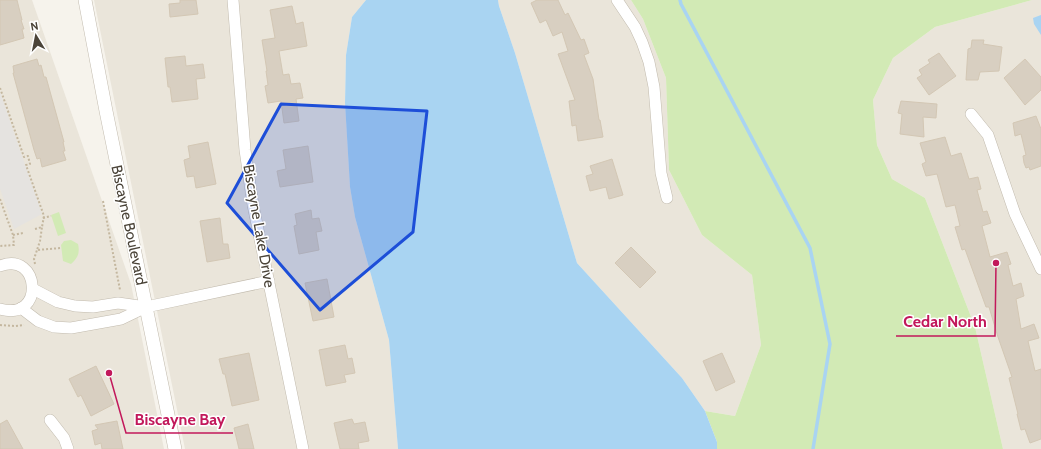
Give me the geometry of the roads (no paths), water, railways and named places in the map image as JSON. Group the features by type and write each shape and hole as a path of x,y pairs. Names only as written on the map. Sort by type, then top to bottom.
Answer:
{"street":[{"name":"Biscayne Boulevard","path":"85,0 106,111 175,449"},
{"name":"Biscayne Lake Drive","path":"233,0 245,150 253,205 303,449"},
{"path":"617,0 635,27 649,62 654,87 661,173 667,198"},
{"path":"971,114 988,135 1015,214 1041,269"},
{"path":"0,266 10,263 24,269 30,274 33,289 27,303 21,308 14,311 0,309"},
{"path":"21,308 38,321 54,326 71,328 121,319 146,307 269,281"},
{"path":"33,289 58,302 75,306 93,307 124,303 146,307"},
{"path":"50,420 64,438 68,449"}],"water":[{"path":"366,0 498,0 577,263 682,378 705,411 717,442 717,449 398,449 389,340 355,217 350,187 345,103 346,55 352,17"},
{"path":"1041,15 1041,35 1034,24 1033,18"}],"waterway":[{"path":"680,0 810,248 830,344 813,449"}],"place":[{"name":"Cedar North","path":"996,263"},
{"name":"Biscayne Bay","path":"109,373"}]}
